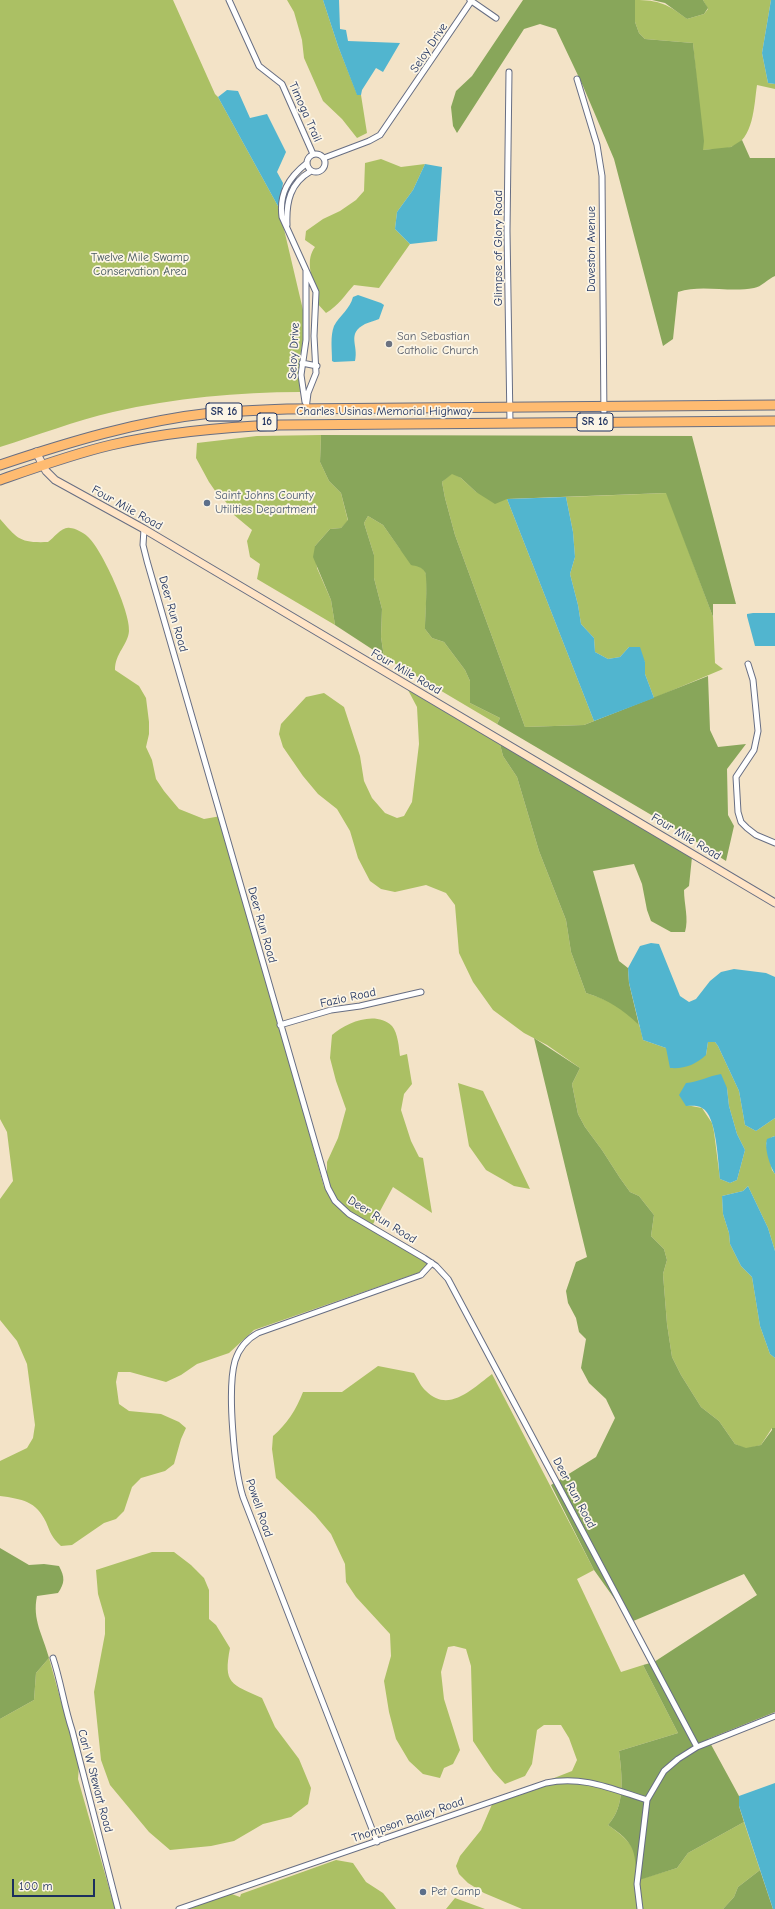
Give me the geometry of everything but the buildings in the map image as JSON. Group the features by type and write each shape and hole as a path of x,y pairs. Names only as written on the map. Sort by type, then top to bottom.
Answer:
{"highway":[{"name":"Charles Usinas Memorial Highway","path":"0,465 36,452 118,429 190,416 232,412 306,409 775,405"},
{"name":"16","path":"222,427 231,424 300,420 306,409"},
{"name":"Charles Usinas Memorial Highway","path":"0,480 43,465 112,445 222,427 280,425 775,421"}],"main road":[{"name":"Four Mile Road","path":"36,452 50,476 64,486 144,529 775,902"}],"street":[{"name":"Timoga Trail","path":"229,0 259,66 282,84 313,154"},
{"path":"471,0 496,18"},
{"name":"Seloy Drive","path":"287,228 286,215 292,189 301,177 311,171 317,173 323,170 326,164 324,158 380,135 471,0"},
{"name":"Glimpse of Glory Road","path":"510,72 507,231 510,423"},
{"name":"Daveston Avenue","path":"577,79 597,145 602,176 604,422"},
{"path":"313,154 319,154 324,158"},
{"name":"Seloy Drive","path":"306,409 308,393 316,374 317,366 314,336 317,300 314,285 282,217 282,198 290,179 313,154"},
{"path":"306,163 311,171"},
{"name":"Seloy Drive","path":"306,269 306,340 301,375 306,409"},
{"path":"302,363 317,366"},
{"name":"Deer Run Road","path":"144,529 143,545 147,561 280,1025 331,1194 349,1214 432,1263 448,1279 697,1747"},
{"path":"748,664 754,680 758,731 754,750 736,777 738,812 742,822 747,828 756,835 775,843"},
{"name":"Fazio Road","path":"280,1025 332,1010 360,1006 421,992"},
{"name":"Powell Road","path":"377,1842 242,1497 237,1475 233,1425 234,1369 242,1346 258,1333 421,1275 432,1263"},
{"name":"Carl W Stewart Road","path":"53,1658 61,1682 64,1708 72,1730 118,1909"},
{"path":"640,1909 637,1884 647,1800 664,1771 678,1759 697,1747 775,1716"},
{"name":"Thompson Bailey Road","path":"180,1909 546,1783 559,1780 573,1780 590,1783 647,1800"}],"green space":[{"name":"Twelve Mile Swamp Conservation Area","path":"0,0 173,0 215,94 279,208 303,310 303,340 299,363 300,392 253,393 206,397 136,407 56,428 0,447"},
{"path":"287,0 323,0 338,46 357,94 361,95 367,133 357,138 342,119 323,101 304,58 302,40 294,12"},
{"path":"523,0 635,0 635,22 639,33 645,39 693,43 704,141 703,150 731,147 742,140 750,158 775,158 775,276 754,288 735,290 696,289 678,292 673,339 663,346 614,159 583,86 556,29 540,24 524,29 457,133 453,126 451,107 456,91 472,76"},
{"path":"635,0 657,2 669,6 687,19 704,14 708,9 703,0 771,0 762,53 768,83 775,84 775,89 757,85 752,121 749,130 739,143 728,148 703,150 693,43 645,39 639,33 635,22"},
{"path":"652,0 703,0 708,8 704,14 687,19 665,3"},
{"path":"381,159 401,167 425,164 413,190 397,212 395,229 410,244 379,288 354,285 338,304 326,313 316,302 317,288 312,278 310,268 312,252 315,247 305,240 306,231 323,219 340,211 356,200 364,191 365,163"},
{"path":"321,435 320,462 329,481 341,493 348,521 341,528 330,529 315,546 317,568 331,600 335,625 257,579 260,564 250,557 247,541 252,530 234,515 226,502 218,495 196,458 197,443 257,436"},
{"path":"321,435 692,436 736,604 713,604 713,617 666,493 507,499 495,504 476,492 461,478 452,474 442,482 455,535 525,727 584,725 708,676 710,730 718,747 746,744 727,769 728,815 734,826 726,861 687,836 497,724 500,718 470,703 470,681 465,670 444,642 432,638 425,629 426,576 424,570 417,566 411,565 383,525 368,516 364,523 374,555 374,578 382,609 381,637 384,657 335,625 331,600 313,557 315,546 330,529 341,528 348,520 341,493 329,481 320,462"},
{"path":"452,473 461,478 476,492 507,499 594,721 584,725 525,727 455,535 442,482"},
{"path":"667,493 713,617 715,663 723,669 654,698 645,674 645,662 629,647 620,657 608,659 595,652 594,638 581,624 570,574 575,557 573,532 566,497"},
{"path":"368,516 383,525 400,549 425,571 427,579 425,629 432,638 444,642 465,670 470,681 470,703 500,718 497,724 384,657 381,637 382,609 374,578 374,555 364,523"},
{"path":"0,519 15,535 31,542 48,542 58,533 67,528 82,532 93,543 107,566 125,610 129,631 117,659 115,670 139,686 146,698 149,734 146,747 152,760 156,779 164,791 179,809 204,819 221,816 324,1187 331,1189 327,1174 327,1162 338,1138 346,1109 330,1058 332,1035 345,1026 361,1020 377,1019 385,1021 392,1026 396,1033 400,1056 407,1054 412,1084 404,1094 401,1110 411,1141 419,1157 423,1158 432,1213 393,1187 373,1224 425,1257 432,1268 254,1330 229,1353 197,1364 181,1375 166,1382 130,1372 118,1372 116,1382 119,1404 129,1411 161,1414 179,1422 186,1428 181,1439 174,1464 165,1471 141,1478 132,1487 124,1511 116,1519 104,1523 72,1545 61,1546 55,1540 42,1515 33,1505 15,1498 0,1496 0,1461 27,1448 33,1438 35,1425 27,1364 17,1341 0,1320 0,1199 13,1181 7,1132 0,1119"},
{"path":"408,690 500,744 503,756 517,777 539,851 566,920 571,952 586,993 608,1001 623,1009 635,1019 639,1025 643,1040 666,1048 706,1055 708,1042 715,1042 739,1091 745,1125 756,1131 775,1118 775,1136 766,1143 772,1170 775,1174 775,1251 768,1228 748,1186 743,1191 722,1196 723,1214 729,1233 730,1244 741,1266 752,1277 760,1326 770,1354 775,1358 775,1428 772,1428 761,1445 746,1449 735,1444 719,1421 701,1407 681,1375 672,1357 667,1324 663,1274 667,1260 664,1249 651,1236 654,1215 639,1196 630,1192 585,1127 578,1114 572,1084 580,1068 547,1045 524,1033 493,1010 473,982 459,953 455,905 446,893 426,885 395,892 381,889 370,881 358,858 350,831 337,809 318,794 303,776 283,747 279,734 281,724 306,697 324,693 344,707 360,756 364,781 372,798 385,813 397,818 404,816 412,802 419,744 417,707","holes":["686,1083 727,1088 729,1106 737,1134 745,1150 737,1180 730,1183 720,1179 712,1123 702,1108 686,1105"]},
{"path":"500,744 692,857 689,886 684,890 686,917 685,932 671,932 651,921 647,910 642,884 634,864 593,871 619,961 628,968 629,983 639,1025 615,1006 586,993 571,952 566,920 539,851 517,777 503,756"},
{"path":"534,1038 580,1068 572,1084 578,1114 585,1127 630,1192 639,1196 654,1215 651,1236 664,1249 667,1260 663,1274 667,1324 672,1357 681,1375 701,1407 719,1421 735,1444 746,1448 761,1445 772,1428 775,1428 775,1712 708,1739 739,1796 739,1806 744,1822 688,1853 677,1868 636,1881 635,1861 632,1848 617,1831 608,1825 618,1809 620,1800 622,1780 619,1751 678,1733 643,1665 654,1662 757,1595 744,1574 631,1622 594,1570 551,1485 596,1457 615,1418 606,1399 589,1383 581,1368 586,1339 579,1332 576,1318 568,1303 566,1291 576,1262 587,1257"},
{"path":"458,1083 483,1091 530,1189 514,1186 486,1170 469,1146"},
{"path":"378,1366 414,1373 426,1391 443,1400 452,1399 469,1392 492,1374 594,1570 577,1579 621,1672 643,1665 678,1733 619,1751 622,1780 620,1800 618,1809 608,1825 617,1831 629,1843 635,1853 637,1861 637,1880 677,1868 688,1853 744,1822 760,1870 738,1887 734,1897 723,1909 522,1909 484,1893 468,1883 459,1874 456,1866 460,1856 481,1830 493,1802 572,1771 577,1760 569,1738 561,1725 544,1725 537,1730 532,1764 525,1776 505,1784 493,1771 473,1741 471,1666 466,1649 454,1646 448,1647 441,1672 444,1699 460,1750 453,1764 444,1768 440,1778 423,1774 409,1761 396,1739 389,1712 384,1681 391,1656 390,1634 356,1597 346,1582 345,1564 331,1534 315,1515 276,1478 272,1449 273,1436 283,1427 291,1416 303,1392 342,1392"},
{"path":"0,1548 29,1565 44,1564 59,1566 63,1580 62,1586 58,1593 37,1596 37,1620 49,1658 36,1673 34,1700 0,1719"},
{"path":"152,1552 174,1552 191,1565 204,1578 209,1590 209,1619 216,1625 230,1648 228,1660 229,1676 236,1686 262,1698 275,1727 299,1759 311,1788 308,1804 291,1817 263,1824 234,1841 211,1846 170,1850 149,1832 110,1785 101,1760 94,1692 105,1634 105,1618 98,1594 96,1570"},
{"path":"49,1658 79,1766 78,1779 115,1909 0,1909 0,1719 34,1700 36,1673"},
{"path":"336,1860 353,1863 366,1882 383,1893 396,1909 183,1909 229,1893 240,1897 241,1894"},
{"path":"760,1870 773,1909 723,1909 734,1897 738,1887"},
{"path":"455,1898 485,1909 446,1909"}],"water":[{"path":"323,0 339,0 340,29 346,30 348,41 400,43 383,72 376,68 362,90 361,95 357,95 338,46"},
{"path":"771,0 775,0 775,84 768,83 762,53"},
{"path":"227,90 238,91 250,118 267,114 286,152 277,172 283,183 279,208 218,97"},
{"path":"425,164 442,167 437,241 410,244 395,229 397,212 413,190"},
{"path":"358,295 384,305 379,319 365,324 356,332 354,340 356,355 355,361 334,362 332,361 332,334 334,326 350,305 353,297"},
{"path":"566,497 573,532 575,557 570,574 581,624 594,638 595,652 608,659 620,657 629,647 640,647 645,662 645,674 654,698 594,721 507,499"},
{"path":"775,613 775,646 755,646 747,616 747,614"},
{"path":"651,943 659,944 680,996 689,1002 696,999 710,981 721,972 734,969 766,973 775,977 775,1118 756,1131 745,1125 739,1091 715,1042 708,1042 706,1055 694,1064 680,1068 670,1068 666,1048 643,1040 629,983 628,968 640,946"},
{"path":"721,1074 727,1088 729,1106 737,1134 745,1150 737,1180 730,1183 720,1179 716,1140 711,1120 707,1112 698,1106 686,1106 679,1095 686,1083"},
{"path":"775,1136 775,1174 768,1157 766,1143 767,1139"},
{"path":"748,1186 768,1228 775,1251 775,1358 770,1354 760,1326 752,1277 741,1266 730,1244 729,1233 723,1214 722,1196 743,1191"},
{"path":"775,1783 775,1909 773,1909 739,1806 739,1796"}],"place":[{"name":"San Sebastian Catholic Church","path":"389,344"},
{"name":"Saint Johns County Utilities Department","path":"207,503"},
{"name":"Pet Camp","path":"423,1892"}]}
